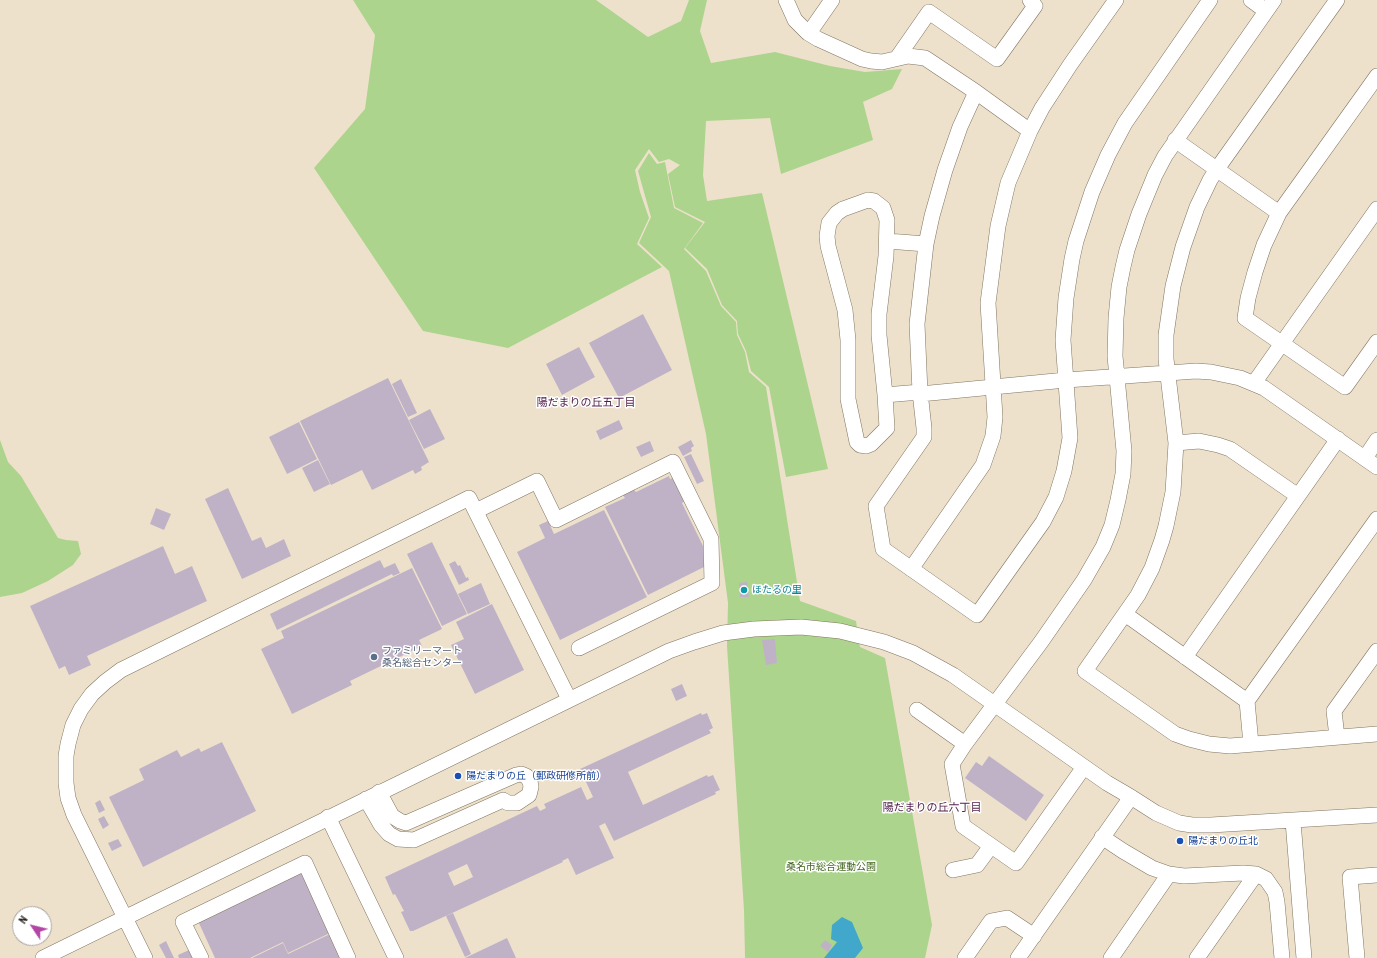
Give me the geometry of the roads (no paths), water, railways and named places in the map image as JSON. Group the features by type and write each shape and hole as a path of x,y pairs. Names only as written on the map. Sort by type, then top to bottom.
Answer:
{"street":[{"path":"786,0 795,20 818,39 862,59 871,61 882,62 908,56 925,58 1030,131"},
{"path":"809,33 832,0"},
{"path":"897,58 930,12 997,59 1035,6 1030,0"},
{"path":"911,569 983,465 990,447 995,426 995,417 988,303 998,226 1008,183 1030,131 1055,86 1116,0"},
{"path":"976,92 960,127 945,170 926,244 917,324 920,393 924,437 876,506 882,549 977,615 1043,522 1056,497 1064,471 1070,438 1064,333 1069,278 1076,241 1100,170 1124,123 1210,0"},
{"path":"1084,767 1016,863 963,826 952,764 1084,580 1103,547 1112,525 1120,494 1123,474 1124,451 1115,338 1119,287 1127,250 1138,214 1165,156 1270,5 1251,0"},
{"path":"1338,0 1217,169 1197,207 1183,247 1173,286 1166,335 1166,358 1176,443 1173,492 1162,540 1145,582 1125,614 1085,671 1168,729 1182,737 1209,744 1251,744 1377,734"},
{"path":"1377,76 1279,213 1264,245 1255,272 1248,298 1245,318 1345,387 1377,342"},
{"path":"1175,140 1279,213"},
{"path":"863,201 874,201 883,208 886,213 887,240 885,270 879,314 879,336 887,428 871,444 866,446 860,445 857,442 848,399 848,340 846,310 828,246 828,229 833,218 843,209 863,201"},
{"path":"1254,383 1377,209"},
{"path":"887,240 926,244"},
{"path":"885,395 1196,371 1227,374 1254,383 1273,393 1377,467"},
{"path":"1185,657 1338,439"},
{"path":"1365,458 1377,440"},
{"path":"1176,443 1199,441 1230,449 1298,496"},
{"path":"476,511 537,481 556,520 673,462 711,539 712,583 579,648"},
{"path":"145,958 74,815 68,798 66,783 66,756 73,725 81,709 92,694 104,682 121,670 469,498 569,699"},
{"path":"1251,744 1248,702 1377,519"},
{"path":"1125,614 1248,702"},
{"path":"43,958 669,651 723,634 754,628 801,627 840,631 884,642 913,653 947,671 1107,784 1168,819 1192,825 1293,821 1377,815"},
{"path":"1337,737 1334,711 1377,651"},
{"path":"917,710 965,744"},
{"path":"516,774 522,774 530,781 529,795 517,803 504,800 414,840 398,839 389,834 381,825 373,796 392,816 406,823 516,774"},
{"path":"1018,958 1131,797"},
{"path":"328,818 396,958"},
{"path":"1293,821 1304,958"},
{"path":"1102,837 1152,868 1169,874 1184,876 1243,873 1256,874 1266,879 1275,892 1282,958"},
{"path":"953,870 977,865 991,846"},
{"path":"201,958 183,922 305,863 348,958"},
{"path":"1112,958 1169,874"},
{"path":"1197,958 1256,874"},
{"path":"1357,958 1350,877 1377,875"},
{"path":"965,958 992,921 1007,918 1034,936"}],"water":[{"path":"842,917 852,922 863,948 855,958 824,958 837,942 831,939 832,925"}],"place":[{"name":"ほたるの里","path":"744,590"},
{"name":"ファミリーマート 桑名総合センター","path":"374,657"},
{"name":"陽だまりの丘（郵政研修所前）","path":"458,776"},
{"name":"陽だまりの丘北","path":"1180,841"}],"district":[{"name":"陽だまりの丘五丁目","path":"586,403"},
{"name":"陽だまりの丘六丁目","path":"932,808"}],"park label":[{"name":"桑名市総合運動公園","path":"831,867"}]}
